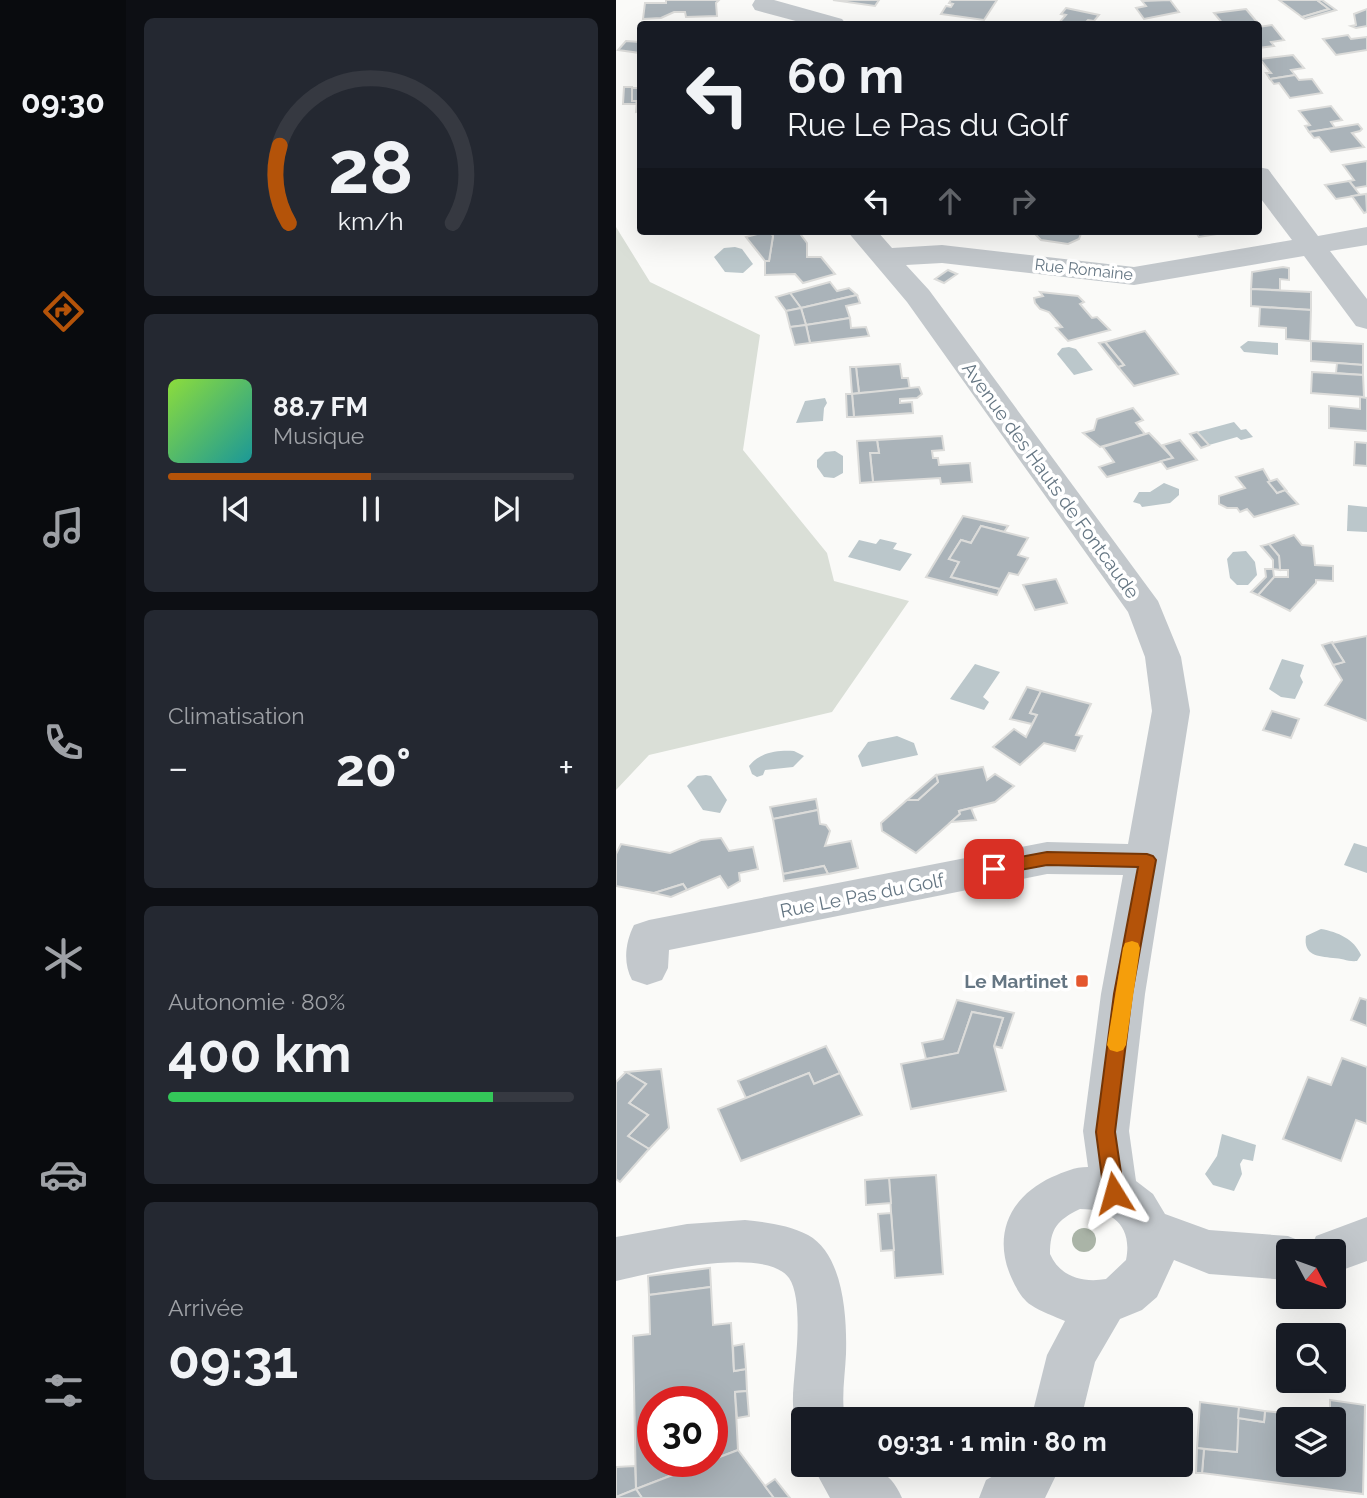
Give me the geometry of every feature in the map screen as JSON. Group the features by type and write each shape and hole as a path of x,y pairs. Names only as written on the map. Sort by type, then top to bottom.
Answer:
{"street":[{"path":"762,10 818,21"},
{"path":"1262,180 1367,320"},
{"name":"Avenue des Hauts de Fontcaude","path":"864,235 918,296 1017,428 1145,610 1163,657 1171,712 1123,994 1095,1191"},
{"name":"Rue Romaine","path":"883,257 942,254 1134,276 1367,236"},
{"name":"Rue Le Pas du Golf","path":"647,968 649,937 1047,858 1147,860"},
{"path":"1095,1191 1129,1202 1142,1214 1150,1247 1140,1282 1123,1295 1083,1300 1045,1287 1032,1272 1025,1254 1025,1236 1031,1218 1042,1204 1058,1194 1095,1191"},
{"path":"1346,1246 1367,1239"},
{"path":"616,1259 731,1241 780,1245 805,1262 821,1311 817,1407"},
{"path":"1150,1247 1276,1257"},
{"path":"1059,1407 1083,1300"},
{"path":"845,1477 876,1498"},
{"path":"1005,1498 1022,1488 1028,1477"}],"shaded area":[{"path":"616,227 650,282 760,335 743,450 827,553 834,581 909,601 832,712 649,755 616,790"},
{"path":"724,248 742,249 753,264 743,273 725,272 714,257"},
{"path":"1248,341 1278,343 1278,355 1244,352 1240,347"},
{"path":"1062,348 1076,349 1093,370 1074,375 1057,354"},
{"path":"825,398 827,403 823,421 796,423 805,401"},
{"path":"1234,422 1253,437 1241,440 1237,437 1209,445 1197,432"},
{"path":"835,451 843,456 843,473 834,478 824,477 817,467 817,460 825,452"},
{"path":"1164,483 1179,489 1179,495 1170,503 1142,507 1133,502 1139,492 1150,492"},
{"path":"1348,505 1367,507 1367,532 1347,531"},
{"path":"880,539 897,543 893,549 912,554 900,571 848,557 859,540 876,544"},
{"path":"1246,551 1255,562 1257,575 1248,585 1237,585 1230,578 1227,559 1233,552"},
{"path":"1282,659 1304,665 1300,676 1303,682 1295,699 1281,697 1269,689"},
{"path":"975,664 1000,672 983,697 989,702 984,710 950,699"},
{"path":"897,736 914,743 918,755 862,767 858,756 868,742"},
{"path":"794,751 804,756 793,767 765,770 763,775 757,777 752,774 749,766 758,758 776,752"},
{"path":"697,776 711,776 727,800 720,813 703,810 687,786"},
{"path":"1354,843 1367,847 1367,873 1344,865"},
{"path":"1321,929 1339,934 1350,941 1361,955 1357,961 1322,957 1309,951 1306,936"},
{"path":"1222,1134 1256,1145 1253,1161 1243,1159 1240,1164 1242,1174 1234,1191 1213,1185 1205,1174 1217,1156"}],"building":[{"path":"666,0 719,0 716,3 717,16 686,17 685,12 674,12 661,18 643,19 645,3 666,3"},
{"path":"833,0 879,0 875,6"},
{"path":"951,0 997,0 984,20 941,14 946,6 951,7"},
{"path":"1170,0 1179,12 1144,19 1136,8 1146,6 1142,1"},
{"path":"1279,0 1317,0 1329,9 1302,17"},
{"path":"1317,0 1322,0 1336,10 1305,19 1302,17 1329,9"},
{"path":"1066,8 1099,15 1094,21 1061,21 1066,15 1061,14"},
{"path":"1246,9 1256,21 1221,21 1214,13"},
{"path":"1367,9 1367,26 1351,26 1356,25 1354,14"},
{"path":"1272,25 1284,40 1271,42 1274,46 1262,48 1262,26"},
{"path":"1348,35 1351,39 1367,37 1367,50 1336,55 1323,39"},
{"path":"626,41 637,42 637,53 618,50"},
{"path":"1293,55 1304,68 1291,70 1295,75 1270,79 1266,73 1271,73 1262,59"},
{"path":"1295,75 1299,80 1312,79 1322,93 1290,98 1279,83 1274,84 1270,79"},
{"path":"624,87 632,87 632,101 637,101 636,104 623,104"},
{"path":"632,88 637,88 637,101 632,101"},
{"path":"1331,106 1342,120 1331,122 1335,128 1309,132 1305,126 1310,125 1299,111"},
{"path":"1358,124 1362,129 1352,133 1364,147 1331,152 1319,137 1314,138 1309,132"},
{"path":"1367,161 1367,186 1355,188 1349,181 1354,180 1343,165"},
{"path":"1349,181 1360,195 1336,199 1325,185"},
{"path":"1366,194 1367,212 1364,213 1352,196"},
{"path":"772,235 769,261 765,261 746,237"},
{"path":"801,235 807,243 807,257 821,257 835,274 803,283 795,274 765,275 765,261 769,261 773,236"},
{"path":"1036,235 1080,235 1079,239 1068,244 1041,240"},
{"path":"1289,268 1289,280 1280,279 1280,290 1251,289 1252,272"},
{"path":"948,270 957,274 944,283 935,279"},
{"path":"830,282 837,291 849,288 857,295 801,308 790,293"},
{"path":"1251,289 1311,292 1311,310 1251,306"},
{"path":"1040,292 1078,296 1084,302 1080,304 1092,318 1097,317 1110,330 1068,341 1056,328 1062,327 1049,312 1040,309 1035,303 1034,298 1043,296"},
{"path":"790,293 801,308 786,311 776,297"},
{"path":"857,295 860,303 846,306 850,318 806,325 801,308"},
{"path":"1260,307 1311,310 1310,341 1286,339 1286,328 1259,326"},
{"path":"801,308 806,325 790,327 786,311"},
{"path":"850,318 851,328 866,327 869,336 810,343 806,325"},
{"path":"806,325 810,343 795,345 790,327"},
{"path":"1145,331 1178,374 1134,386 1118,367 1124,365 1105,342"},
{"path":"1311,341 1363,344 1363,365 1311,361"},
{"path":"1105,342 1124,365 1118,367 1099,343"},
{"path":"1337,363 1363,365 1363,375 1336,373"},
{"path":"900,364 902,378 908,378 910,390 859,393 856,367"},
{"path":"850,367 856,367 859,393 852,394"},
{"path":"1312,372 1363,375 1364,397 1311,393"},
{"path":"919,387 922,394 917,398 900,399 900,403 912,402 913,413 854,417 852,394"},
{"path":"846,394 852,394 854,417 847,417"},
{"path":"1360,397 1367,398 1367,431 1329,428 1329,406 1360,409"},
{"path":"1133,408 1143,420 1136,423 1145,434 1100,447 1083,433 1094,430 1097,419"},
{"path":"1197,432 1209,445 1201,448 1190,434"},
{"path":"1149,433 1173,458 1107,477 1099,467 1114,462 1103,447"},
{"path":"942,436 944,450 932,451 933,458 938,458 939,465 970,463 972,482 941,484 940,478 873,482 870,453 879,453 877,440"},
{"path":"877,440 879,453 870,453 873,482 860,483 857,441"},
{"path":"1180,440 1197,460 1167,469 1161,461 1173,458 1163,445"},
{"path":"1355,442 1367,443 1367,466 1354,465"},
{"path":"1263,469 1277,493 1285,490 1298,504 1254,517 1247,509 1240,512 1237,508 1227,508 1219,504 1219,496 1245,488 1236,477"},
{"path":"1277,479 1286,490 1277,493 1268,482"},
{"path":"963,516 1008,526 1004,532 981,526 971,543 961,540 949,559 959,562 951,577 1000,589 997,595 926,577"},
{"path":"981,526 1028,538 1018,555 1028,558 1018,575 1009,573 1000,589 951,577 959,562 949,559 961,540 971,543"},
{"path":"1294,535 1302,545 1313,546 1315,565 1333,566 1333,581 1316,580 1290,611 1258,595 1274,577 1288,577 1288,570 1280,570 1279,556 1269,544"},
{"path":"1269,544 1279,556 1280,570 1273,569 1273,560 1261,546"},
{"path":"1265,569 1273,569 1274,577 1258,595 1251,592 1266,577"},
{"path":"1056,579 1067,603 1035,610 1023,585"},
{"path":"1367,636 1367,721 1325,705 1342,680 1333,665 1344,662 1332,643"},
{"path":"1332,642 1344,662 1333,665 1322,645"},
{"path":"1027,687 1041,691 1030,713 1037,715 1032,724 1010,719"},
{"path":"1041,691 1091,704 1076,735 1082,736 1075,751 1044,743 1020,765 993,747 1014,729 1026,737 1037,715 1030,713"},
{"path":"1272,711 1299,719 1291,738 1263,730"},
{"path":"983,767 987,780 995,774 1014,786 995,802 959,811 960,814 916,853 882,831 881,823 907,800 918,800 938,782 936,775"},
{"path":"936,775 938,782 918,800 907,800"},
{"path":"816,799 818,810 773,819 770,807"},
{"path":"971,808 976,820 951,822 960,814 959,811"},
{"path":"818,810 820,824 826,825 830,831 825,846 851,841 858,868 828,874 824,866 783,874 773,819"},
{"path":"721,838 729,851 753,847 758,869 739,873 740,881 728,888 720,876 687,890 683,884 654,893 616,886 616,854 621,844 670,853 701,840"},
{"path":"824,866 828,874 784,881 783,874"},
{"path":"683,884 687,890 671,897 654,893"},
{"path":"1360,998 1367,1000 1367,1026 1351,1020"},
{"path":"957,1000 1014,1013 1002,1048 994,1046 1003,1018 972,1012 958,1053 926,1059 922,1043 943,1039"},
{"path":"972,1012 1003,1018 994,1046 1006,1091 911,1109 901,1064 958,1053"},
{"path":"826,1046 840,1073 814,1084 809,1073 746,1098 738,1081"},
{"path":"1342,1058 1367,1067 1367,1124 1356,1120 1341,1161 1283,1139 1308,1077 1331,1085"},
{"path":"661,1069 669,1128 649,1149 628,1136 648,1115 629,1103 646,1084 626,1072"},
{"path":"626,1072 646,1084 629,1103 648,1115 628,1136 649,1149 620,1182 616,1179 616,1082"},
{"path":"809,1073 814,1084 840,1073 862,1115 741,1161 718,1109"},
{"path":"936,1175 943,1274 895,1278 889,1178"},
{"path":"889,1178 891,1203 866,1205 865,1180"},
{"path":"891,1213 894,1250 881,1251 878,1214"},
{"path":"710,1268 711,1287 649,1295 648,1276"},
{"path":"711,1287 713,1325 731,1323 734,1371 746,1369 747,1391 735,1392 738,1450 728,1454 728,1386 637,1386 637,1477 667,1477 636,1489 633,1336 650,1334 649,1295"},
{"path":"744,1344 746,1369 734,1371 733,1346"},
{"path":"747,1391 749,1416 737,1418 735,1392"},
{"path":"1330,1400 1365,1405 1363,1494 1202,1473 1204,1449 1237,1452 1238,1418 1264,1422 1265,1411 1276,1412 1276,1477 1346,1477 1346,1407 1330,1407"},
{"path":"1200,1402 1239,1407 1237,1452 1197,1448"},
{"path":"1239,1407 1265,1411 1264,1422 1238,1418"},
{"path":"1197,1448 1204,1449 1202,1473 1196,1473"},
{"path":"738,1450 774,1498 642,1498 636,1489 667,1477 728,1477 728,1454"},
{"path":"635,1466 636,1489 616,1497 616,1467"},
{"path":"775,1479 790,1498 774,1498 765,1486"},
{"path":"636,1489 642,1498 616,1498 616,1497"}],"slow traffic":[{"path":"1117,1045 1132,948"}],"place":[{"name":"Le Martinet","path":"1082,981"}],"route":[{"path":"994,869 1047,858 1147,860 1123,994 1105,1132 1114,1193"}]}
